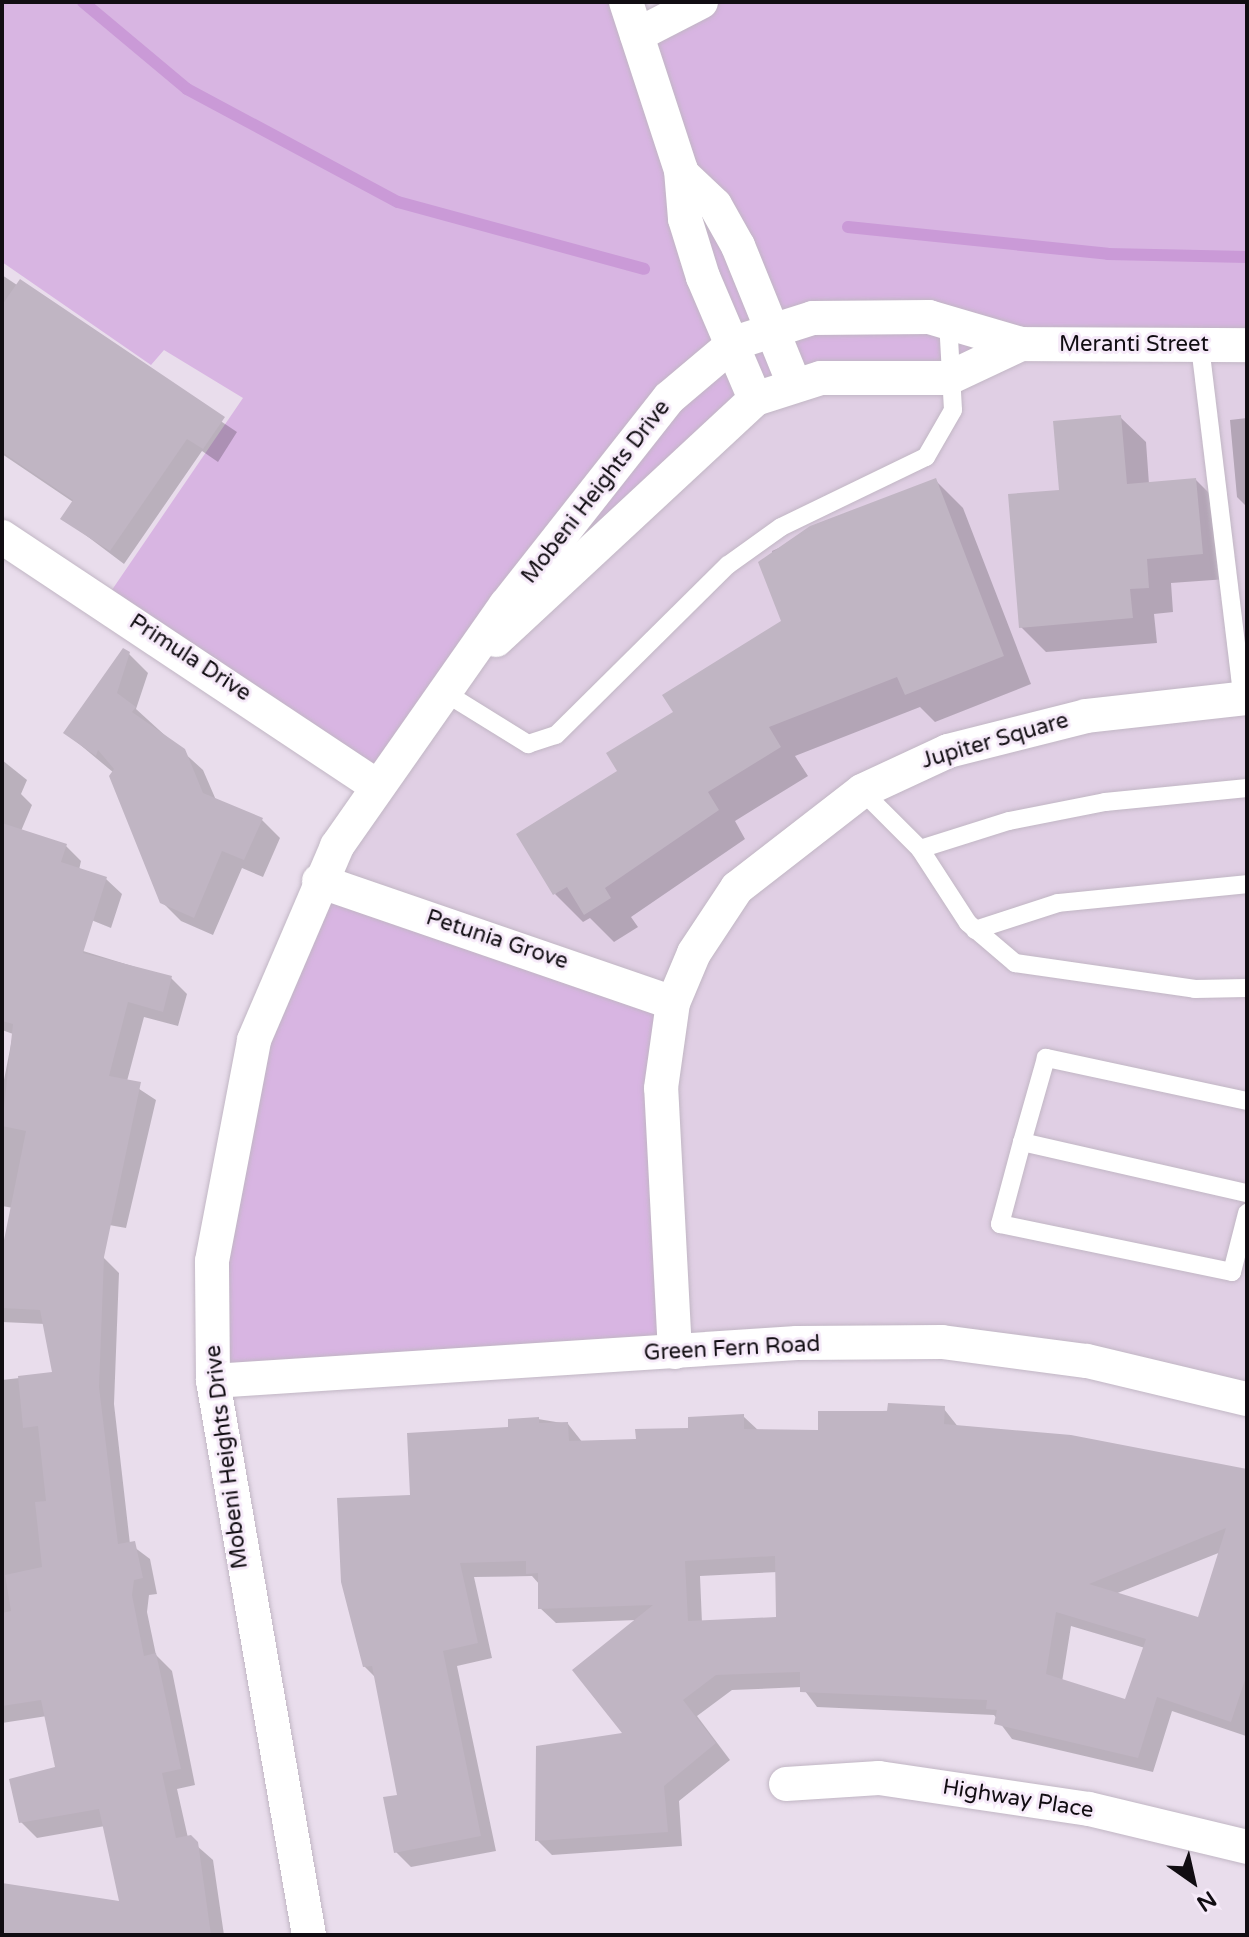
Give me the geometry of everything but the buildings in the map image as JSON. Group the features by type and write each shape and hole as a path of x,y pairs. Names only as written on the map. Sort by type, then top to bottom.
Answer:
{"street":[{"path":"626,2 682,174 689,233 755,399"},
{"path":"637,35 701,2"},
{"path":"682,174 715,205 794,384"},
{"name":"Meranti Street","path":"734,343 771,327 843,317 948,321 1021,344 1246,346"},
{"name":"Mobeni Heights Drive","path":"476,656 506,605 669,398 734,343"},
{"name":"Meranti Street","path":"794,384 949,378 1021,344"},
{"name":"Mobeni Heights Drive","path":"309,1935 213,1381 212,1261 235,1112 279,969 319,881 375,785 444,692 476,656 755,399 794,384"},
{"name":"Primula Drive","path":"5,546 375,785"},
{"name":"Jupiter Square","path":"675,1352 661,1088 673,1003 694,953 737,888 862,791 904,768 991,738 1086,716 1245,698"},
{"name":"Petunia Grove","path":"319,881 673,1003"},
{"name":"Green Fern Road","path":"213,1381 675,1352 942,1342 1087,1361 1247,1399"},
{"name":"Highway Place","path":"786,1784 879,1778 1089,1809 1247,1847"}],"lane":[{"path":"444,692 528,744 556,735 728,565 781,527 926,457 953,410 948,321"},
{"path":"1200,346 1245,698"},
{"path":"920,849 1009,821 1105,802 1247,788"},
{"path":"862,791 920,849 975,930 1015,963 1064,974 1247,988"},
{"path":"975,930 1058,903 1247,884"},
{"path":"1247,1101 1046,1058 1000,1224 1232,1272 1247,1213"},
{"path":"1022,1142 1247,1193"}],"shaded area":[{"path":"2,2 624,2 634,36 703,2 1247,2 1247,346 1062,346 975,369 791,386 519,625 375,785 103,603 243,398 164,350 151,365 2,262"},
{"path":"1019,346 1247,346 1247,1398 1088,1360 675,1352 318,882 443,695 755,401"},
{"path":"318,882 670,1004 675,1352 213,1380 218,1210"}],"waterway":[{"path":"83,2 187,89 398,202 644,269"},
{"path":"848,227 1108,254 1247,257"}]}
